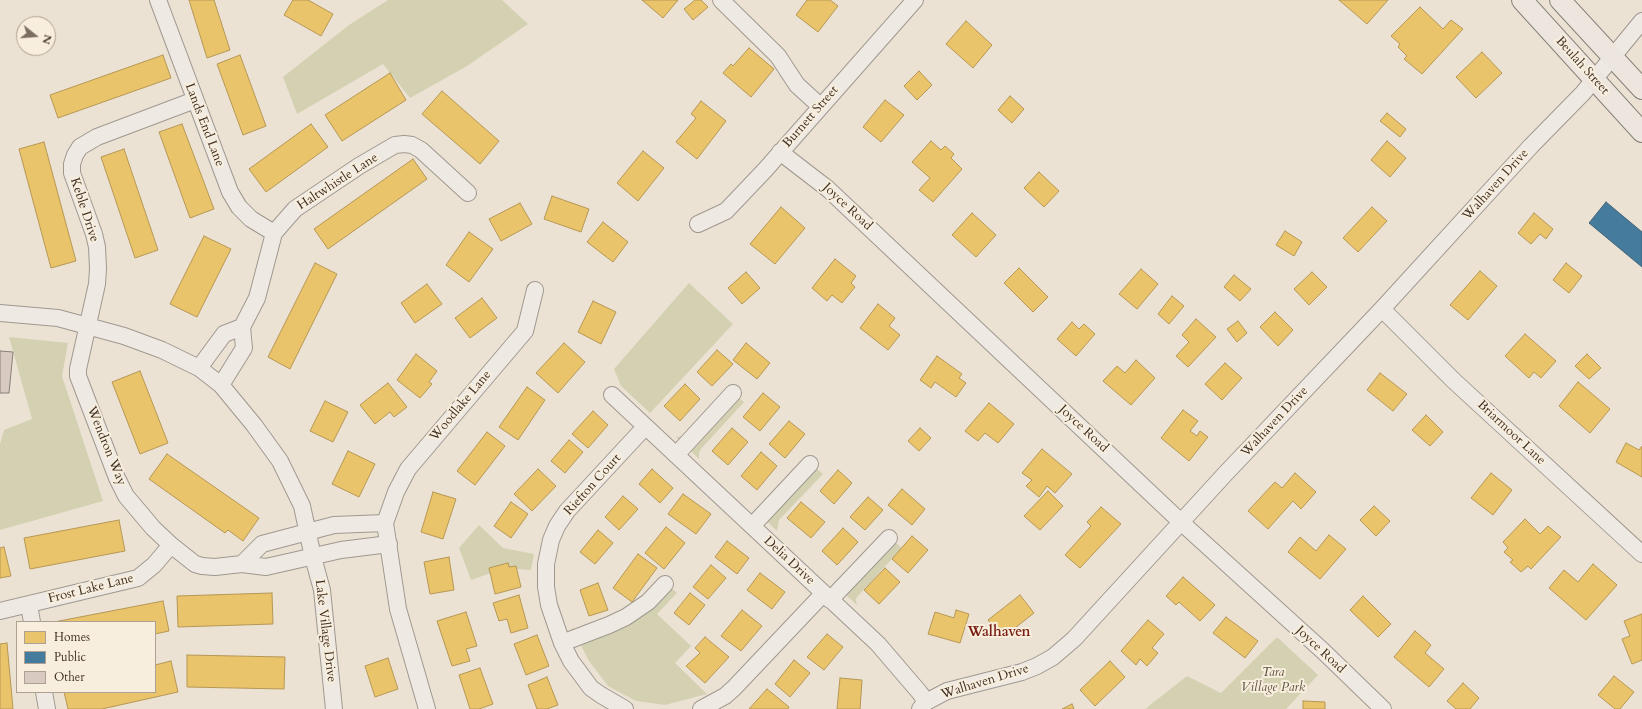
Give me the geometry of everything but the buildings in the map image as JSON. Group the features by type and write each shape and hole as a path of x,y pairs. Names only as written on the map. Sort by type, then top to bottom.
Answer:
{"main road":[{"name":"Beulah Street","path":"1522,0 1642,132"},
{"path":"1560,0 1642,90"}],"street":[{"name":"Lands End Lane","path":"158,0 230,192 239,207 251,219 274,233"},
{"path":"721,0 778,56 797,85 820,106"},
{"name":"Burnett Street","path":"698,224 726,210 765,170 914,0"},
{"name":"Walhaven Drive","path":"923,706 947,691 1022,672 1052,657 1074,639 1231,468 1382,309 1530,146 1583,93 1642,21"},
{"name":"Keble Drive","path":"88,326 97,284 97,247 94,234 72,173 72,164 75,155 80,147 97,137 195,100"},
{"name":"Haltwhistle Lane","path":"242,327 257,298 274,233 295,209 359,166 395,145 412,145 421,150 468,193"},
{"name":"Joyce Road","path":"780,152 828,189 1182,523 1383,709"},
{"name":"Woodlake Lane","path":"385,523 396,492 408,469 525,331 535,290"},
{"name":"Briarmoor Lane","path":"1382,309 1444,371 1642,554"},
{"name":"Lake Village Drive","path":"0,313 58,318 143,343 199,368 221,385 254,425 280,461 302,506 322,590 334,709"},
{"name":"Wendron Way","path":"88,326 78,376 117,478 126,496 153,528 171,546 195,564 202,566 215,567 242,564 266,567 313,557"},
{"path":"199,368 224,334 242,327 244,348 221,385"},
{"path":"676,455 733,393"},
{"name":"Delia Drive","path":"612,395 878,644 920,693 923,706"},
{"name":"Riefton Court","path":"625,709 591,688 578,672 562,643 549,606 546,587 546,564 551,540 557,526 567,511 645,427"},
{"path":"752,526 810,464"},
{"path":"242,564 262,544 307,531 334,525 385,523 398,609 427,709"},
{"path":"701,709 719,700 734,688 889,538"},
{"path":"313,557 341,550 389,544"},
{"name":"Frost Lake Lane","path":"0,611 138,578 154,565 171,546"},
{"path":"562,643 626,617 648,602 665,584"},
{"path":"29,605 32,621"},
{"path":"44,693 47,709"}],"green space":[{"path":"388,0 502,0 528,24 467,66 410,98 383,64 297,114 283,77 349,25"},
{"path":"689,283 733,324 650,413 621,386 614,369"},
{"path":"9,337 68,343 62,376 103,501 0,530 0,444 4,430 32,419"},
{"path":"728,389 744,402 701,449 699,459 676,437 684,436"},
{"path":"806,459 823,474 779,520 777,531 755,510 758,509"},
{"path":"479,525 503,548 534,554 531,570 505,568 471,580 459,548"},
{"path":"885,534 902,548 857,597 857,605 833,583 836,583"},
{"path":"662,579 677,593 657,614 691,646 675,663 707,694 665,705 636,701 608,686 589,661 572,628 578,629 629,609"},
{"name":"Tara Village Park","path":"1276,638 1278,638 1318,675 1286,709 1145,709 1187,676 1221,693"}],"district":[{"name":"Walhaven","path":"999,633"}]}
